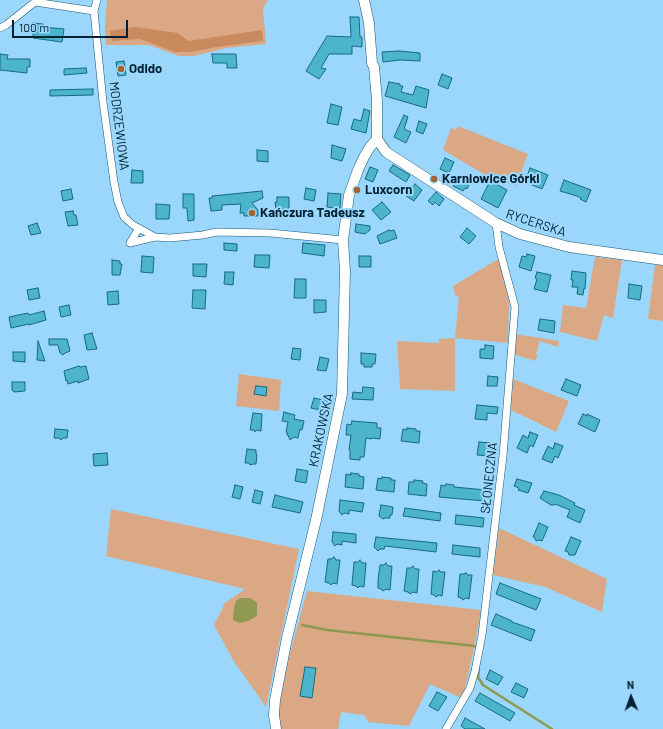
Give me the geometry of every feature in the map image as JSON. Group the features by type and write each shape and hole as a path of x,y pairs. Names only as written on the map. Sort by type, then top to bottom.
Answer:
{"street":[{"name":"MODRZEWIOWA","path":"97,0 94,11 98,58 114,182 118,202 124,217 155,237"},
{"path":"364,0 369,23 372,63 374,67 377,100 377,139"},
{"path":"0,28 6,25 35,1 94,11"},
{"name":"RYCERSKA","path":"377,139 386,152 496,223 520,234 569,246 663,260"},
{"name":"KRAKOWSKA","path":"276,729 274,715 275,700 287,638 314,528 342,394 345,271 343,240 349,195 358,170 370,146 377,139"},
{"name":"SŁONECZNA","path":"446,729 470,688 475,671 482,635 504,456 515,307 499,247 496,223"},
{"name":"MODRZEWIOWA","path":"139,228 130,243 155,237 170,238 203,235 216,232 270,233 343,240"}],"shaded area":[{"path":"107,0 268,0 263,9 266,44 226,48 194,56 179,56 149,45 106,45 105,27"},
{"path":"135,27 178,33 188,41 262,30 263,41 216,47 192,52 175,52 140,39 112,41 110,31"},
{"path":"458,126 528,154 516,186 487,176 443,150 451,128 456,130"},
{"path":"595,257 622,260 613,318 604,315 597,341 560,332 563,305 586,308"},
{"path":"500,258 509,301 508,343 455,338 459,297 455,295 453,286"},
{"path":"655,265 663,265 663,321 648,319"},
{"path":"516,334 559,341 558,347 540,341 536,354 538,355 535,361 513,354"},
{"path":"455,338 455,391 400,389 397,341 439,343 439,339"},
{"path":"239,374 281,380 279,411 236,406"},
{"path":"513,379 569,401 556,432 511,410"},
{"path":"111,509 299,549 266,707 233,660 214,625 225,603 245,589 106,556"},
{"path":"499,528 607,579 602,612 545,587 493,575"},
{"path":"307,591 481,610 464,692 459,697 430,684 409,726 368,722 364,715 341,712 338,729 280,729 278,715 286,668"},
{"path":"240,598 251,598 257,603 257,616 240,623 233,620 236,601"}],"building":[{"path":"350,17 359,17 362,47 352,46 352,54 329,54 321,68 326,69 319,79 306,71 327,36 351,37"},
{"path":"33,23 43,24 43,27 64,29 62,42 33,38"},
{"path":"399,51 420,53 420,61 400,60 383,62 382,52"},
{"path":"0,54 8,55 7,59 30,59 30,67 27,67 27,73 0,70"},
{"path":"212,54 236,54 237,68 227,68 227,63 213,63"},
{"name":"Odido","path":"124,61 126,75 118,76 116,62"},
{"path":"86,68 87,73 64,75 64,69"},
{"path":"442,74 452,78 448,89 438,85"},
{"path":"389,82 400,84 400,86 403,86 401,92 413,95 416,86 429,90 426,108 385,96"},
{"path":"93,89 93,95 50,96 50,90"},
{"path":"331,104 342,107 338,125 327,123"},
{"path":"364,109 370,111 366,133 351,129 354,119 361,121"},
{"path":"404,115 408,117 404,129 411,132 406,143 394,137"},
{"path":"419,121 427,124 423,134 416,131"},
{"path":"332,145 346,149 342,161 331,158"},
{"path":"257,150 268,151 268,162 257,161"},
{"path":"445,158 454,162 449,173 440,169"},
{"path":"393,165 410,175 406,182 389,171"},
{"path":"370,167 378,170 373,182 365,179"},
{"path":"530,168 548,175 542,189 525,182"},
{"path":"132,170 143,171 143,183 131,183"},
{"path":"458,177 470,183 467,189 465,188 463,191 453,186"},
{"path":"564,180 591,190 586,202 577,196 560,191"},
{"path":"490,181 507,190 498,208 481,199"},
{"path":"415,184 422,190 414,201 406,196"},
{"path":"306,188 316,190 314,201 304,199"},
{"path":"71,189 73,199 63,201 61,191"},
{"path":"262,191 263,198 252,203 258,210 258,216 244,216 244,213 240,213 241,204 222,205 222,210 211,211 209,198 212,198 212,196"},
{"path":"436,192 444,199 439,206 435,202 433,205 428,201"},
{"path":"328,193 341,194 340,209 327,207"},
{"path":"183,194 194,194 194,220 188,221 187,208 183,208"},
{"path":"277,197 289,197 289,209 276,209 275,202 277,202"},
{"path":"382,202 391,212 381,220 372,210"},
{"path":"156,204 170,205 169,219 156,219"},
{"path":"73,211 74,215 76,215 78,225 68,226 65,212"},
{"path":"37,223 41,233 31,235 28,226"},
{"path":"356,224 370,226 370,230 365,234 355,232"},
{"path":"467,228 476,236 469,244 460,237"},
{"path":"389,230 394,230 397,238 380,244 377,236"},
{"path":"224,243 237,244 237,251 224,250"},
{"path":"303,243 325,245 324,256 302,253"},
{"path":"527,254 535,256 531,271 519,267 522,256 526,257"},
{"path":"255,255 270,255 269,268 254,267"},
{"path":"142,256 154,257 153,273 141,272"},
{"path":"359,256 371,256 371,267 359,267"},
{"path":"112,260 120,261 120,264 122,264 120,275 112,275"},
{"path":"193,264 207,264 206,277 193,276"},
{"path":"572,271 586,273 583,295 577,294 578,287 572,287"},
{"path":"225,272 234,272 233,285 224,284"},
{"path":"537,272 551,275 547,292 534,289 537,279 535,278"},
{"path":"295,279 306,279 306,298 294,298"},
{"path":"629,284 642,286 640,300 628,298"},
{"path":"38,288 40,298 29,300 27,290"},
{"path":"193,290 206,290 205,309 192,308"},
{"path":"118,291 119,304 108,305 107,292"},
{"path":"314,300 326,300 326,312 314,313"},
{"path":"69,305 71,315 61,317 59,307"},
{"path":"44,311 46,320 11,328 9,317 28,313 29,315"},
{"path":"540,319 555,321 554,333 538,330"},
{"path":"92,333 97,349 87,350 84,335"},
{"path":"49,339 67,339 70,351 63,355 60,353 58,345 49,345"},
{"path":"38,341 45,361 37,360"},
{"path":"485,345 494,346 493,359 480,358 480,349 485,349"},
{"path":"293,348 301,349 300,360 291,359"},
{"path":"13,352 25,352 25,362 13,361"},
{"path":"361,353 376,354 375,364 372,364 372,367 364,367 364,364 361,364"},
{"path":"320,357 329,359 326,371 317,370"},
{"path":"79,366 86,366 89,379 78,383 78,381 68,384 64,371"},
{"path":"488,376 498,377 497,386 487,386"},
{"path":"566,379 581,385 577,396 561,390"},
{"path":"12,382 25,382 25,391 14,392 12,390"},
{"path":"256,386 267,387 266,396 254,394"},
{"path":"363,387 374,388 373,400 352,399 353,392 362,393"},
{"path":"314,398 328,401 325,411 311,408"},
{"path":"477,405 498,407 497,414 487,413 487,420 475,419"},
{"path":"284,412 295,415 294,419 304,421 298,438 294,437 290,440 287,435 286,432 288,422 282,421"},
{"path":"253,413 262,414 261,431 257,430 255,432 254,430 250,430"},
{"path":"583,414 587,416 587,414 600,420 595,432 578,424"},
{"path":"352,421 377,423 377,428 381,428 380,439 366,438 364,457 360,457 360,460 350,459 349,450 351,435 346,435 347,424 351,425"},
{"path":"407,428 420,431 419,443 401,441 403,429 407,430"},
{"path":"55,429 68,430 67,438 63,438 61,440 59,438 54,438"},
{"path":"530,432 538,435 533,447 530,445 527,453 517,448 523,435 528,438"},
{"path":"479,442 490,443 489,456 477,455"},
{"path":"555,443 563,446 558,458 555,456 552,463 542,459 548,446 553,449"},
{"path":"247,449 256,450 256,464 250,465 249,463 245,463"},
{"path":"107,453 108,465 94,466 93,454"},
{"path":"297,469 308,471 306,483 295,481"},
{"path":"351,473 359,474 359,476 364,477 363,489 345,487 346,474 351,475"},
{"path":"382,477 395,480 394,492 376,490 378,478 382,479"},
{"path":"517,479 532,483 528,493 518,490 519,488 514,486"},
{"path":"414,480 423,481 422,483 427,484 426,496 408,494 409,482 414,482"},
{"path":"446,484 454,485 454,487 486,490 485,501 439,497 441,485 445,486"},
{"path":"235,485 243,487 240,499 232,497"},
{"path":"255,490 263,492 260,504 252,502"},
{"path":"544,491 559,495 585,510 580,523 567,517 570,510 555,504 551,505 540,498"},
{"path":"275,495 303,502 300,513 272,507"},
{"path":"340,500 364,503 362,512 349,510 349,514 344,513 342,515 339,511"},
{"path":"381,505 393,507 390,518 383,519 379,516"},
{"path":"405,508 441,513 440,521 403,516"},
{"path":"456,515 484,518 483,527 455,524"},
{"path":"539,523 548,527 542,541 536,541 533,537"},
{"path":"333,532 356,534 356,543 342,541 342,545 337,544 335,546 332,542"},
{"path":"376,537 437,543 436,552 385,546 384,549 380,549 378,551 374,547"},
{"path":"571,537 581,541 575,555 569,555 568,552 565,551"},
{"path":"453,545 480,548 480,557 452,554"},
{"path":"334,557 336,560 340,560 337,584 333,583 331,585 325,582 328,559"},
{"path":"360,560 362,563 366,563 364,587 360,586 358,588 352,585 354,562 358,562"},
{"path":"386,563 388,566 392,566 390,590 386,589 383,591 378,588 378,580 380,565 384,565"},
{"path":"413,566 415,569 419,569 417,593 413,592 410,594 404,591 407,568 411,568"},
{"path":"439,570 441,572 445,572 442,596 439,595 436,597 431,594 433,571 437,572"},
{"path":"466,573 468,575 472,575 469,599 466,598 463,600 458,597 460,574"},
{"path":"500,583 541,599 536,610 496,594"},
{"path":"496,614 512,622 535,630 531,641 491,625"},
{"path":"305,667 316,668 312,698 300,696"},
{"path":"490,670 503,677 498,685 486,679"},
{"path":"516,683 528,689 524,698 511,692"},
{"path":"437,692 447,697 438,711 429,706"},
{"path":"480,693 515,713 510,721 475,701"},
{"path":"465,718 485,729 465,729 461,726"}],"waterway":[{"path":"302,625 327,630 475,646"},
{"path":"479,669 478,677 483,685 552,729"}],"place":[{"name":"Odido","path":"121,69"},
{"name":"Karniowice Górki","path":"434,179"},
{"name":"Luxcorn","path":"357,190"},
{"name":"Kańczura Tadeusz","path":"252,213"}]}
